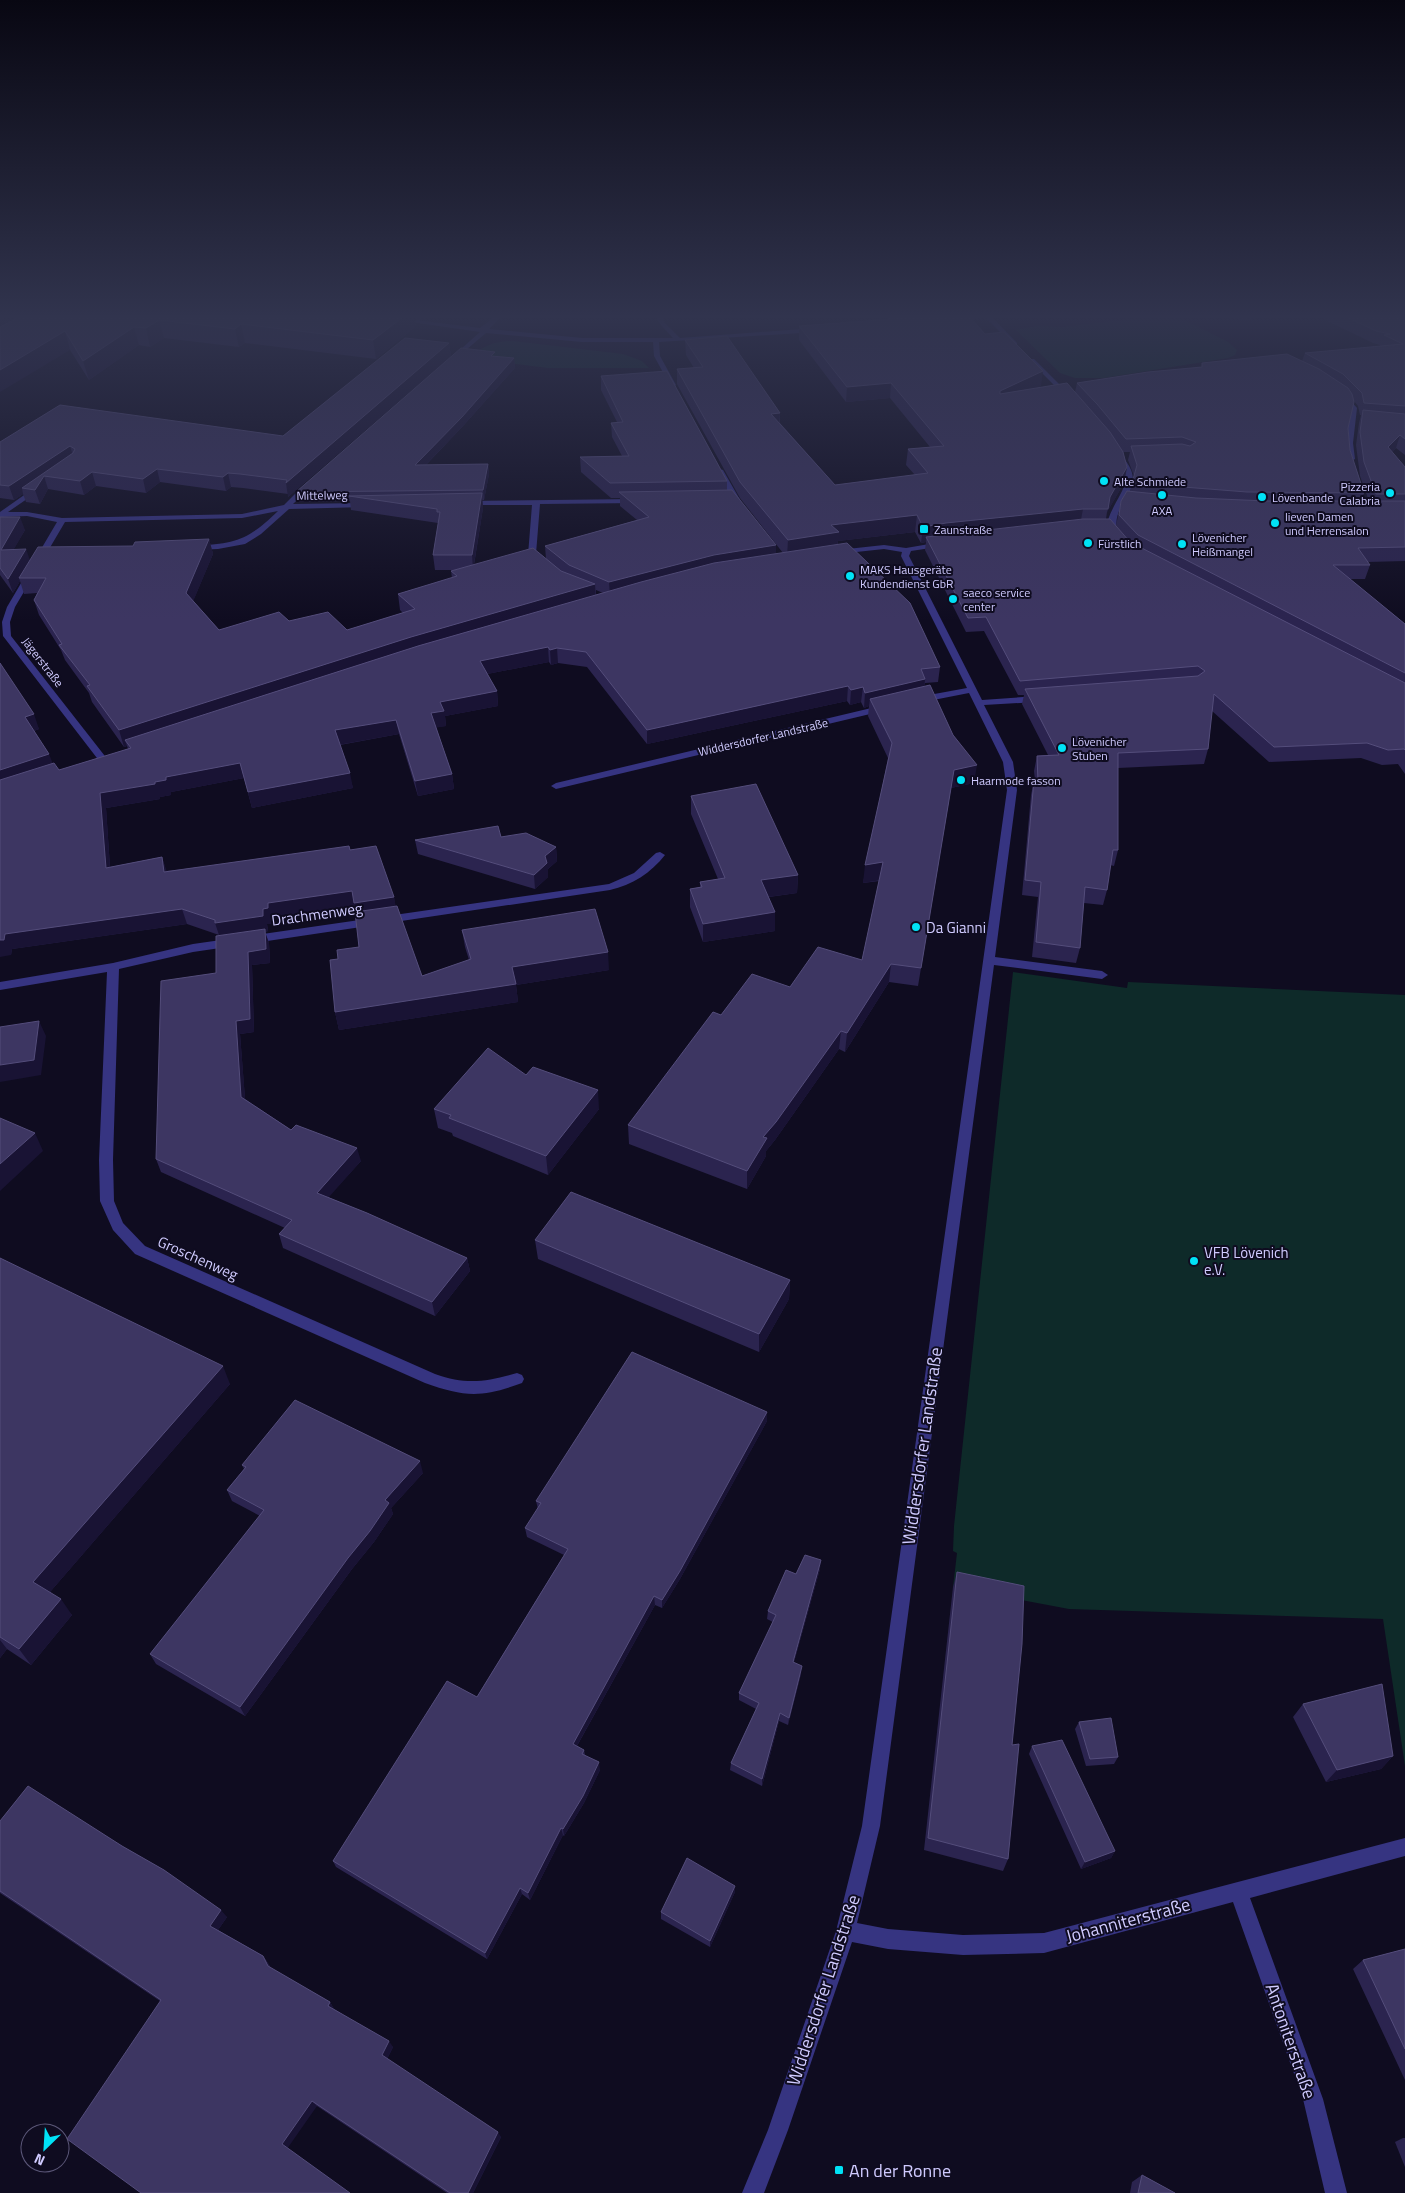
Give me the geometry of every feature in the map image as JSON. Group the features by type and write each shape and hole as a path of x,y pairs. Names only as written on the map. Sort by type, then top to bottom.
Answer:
{"street":[{"path":"1352,469 1349,443 1354,419 1363,420"},
{"path":"1114,450 1120,456 1130,477 1128,492 1112,515 1107,529 1121,544"},
{"path":"1120,456 1130,456"},
{"path":"717,466 735,500 747,515"},
{"path":"181,548 229,546 255,536 314,481"},
{"path":"1,515 5,510 43,484"},
{"path":"726,500 735,500"},
{"path":"1122,500 1131,502"},
{"path":"459,504 647,501"},
{"path":"536,502 532,555 546,566"},
{"name":"Mittelweg","path":"1,515 27,514 62,520 242,516 285,507 372,505"},
{"name":"Jägerstraße","path":"62,520 50,552 11,607 6,622 7,636 103,760"},
{"path":"832,553 884,548 907,550 953,542"},
{"name":"Widdersdorfer Landstraße","path":"753,2193 778,2130 846,1932 871,1826 1012,790 1008,762 905,556 907,550"},
{"name":"Widdersdorfer Landstraße","path":"556,786 899,704 972,690"},
{"path":"978,703 1044,698"},
{"name":"Drachmenweg","path":"0,986 113,967 193,948 610,887 629,882 648,869 660,855"},
{"path":"988,960 1102,975"},
{"name":"Groschenweg","path":"113,967 106,1160 107,1201 118,1226 140,1250 430,1379 457,1388 485,1389 517,1379"},
{"name":"Johanniterstraße","path":"846,1932 888,1939 963,1946 1044,1943 1405,1846"},
{"name":"Antoniterstraße","path":"1238,1891 1312,2099 1336,2193"}],"green space":[{"name":"VFB Lövenich e.V.","path":"1013,972 1127,988 1128,982 1405,995 1405,1766 1383,1619 1069,1609 953,1587 957,1553 953,1551 954,1526"}],"building":[{"path":"42,416 142,416 283,436 307,416 364,416 286,483 287,480 240,474 228,473 223,477 157,469 143,479 92,472 80,481 44,476 35,490 22,488 73,453 75,449 70,446 9,486 0,485 0,442"},
{"path":"383,416 463,416 415,465 488,464 483,490 296,492"},
{"path":"620,416 692,416 727,481 610,483 580,457 629,456 611,423 623,422"},
{"path":"703,416 773,416 835,485 928,473 908,449 944,446 919,416 1096,416 1110,432 1123,452 1127,467 1110,497 1108,509 1083,509 923,527 917,515 831,525 839,532 788,540 740,482"},
{"path":"1107,416 1351,416 1348,428 1350,450 1364,493 1247,492 1132,483 1137,465 1131,446 1182,444 1190,446 1196,442 1182,437 1126,439"},
{"path":"1362,416 1405,416 1405,439 1400,435 1388,447 1405,467 1405,494 1376,494 1364,462 1360,432"},
{"path":"732,490 776,545 714,555 609,582 569,565 545,546 649,517 619,492"},
{"path":"1127,491 1196,498 1267,501 1405,501 1405,547 1358,548 1370,565 1333,565 1405,624 1405,673 1138,535 1119,515 1121,501"},
{"path":"482,493 472,555 433,555 440,512 437,512 437,509 349,496"},
{"path":"0,517 20,517 1,550 26,549 8,579 0,568"},
{"path":"1083,519 1110,519 1130,542 1405,683 1405,750 1388,750 1367,743 1274,747 1214,694 1208,749 1118,753 1118,850 1113,850 1107,890 1085,887 1080,948 1036,942 1041,882 1025,880 1034,780 1038,781 1037,756 1059,755 1025,689 1198,676 1205,671 1198,666 1020,681 986,617 968,618 926,537"},
{"path":"209,539 186,593 219,630 279,612 289,621 328,612 347,630 415,609 398,594 457,576 451,571 533,548 561,571 595,584 411,637 119,730 87,686 90,685 59,645 62,644 34,600 46,578 19,578 38,547 133,546 135,542"},
{"path":"847,543 910,603 940,667 921,669 925,679 865,693 863,687 851,690 848,686 647,730 586,652 557,648 550,650 548,647 480,661 497,691 440,702 444,711 431,713 452,774 415,781 396,720 335,730 350,773 248,792 240,763 166,777 166,780 155,782 155,784 100,793 106,868 162,857 164,872 349,846 350,850 376,846 394,897 354,903 352,891 268,903 268,908 263,909 263,916 215,923 215,920 182,909 5,934 4,940 0,940 0,780 54,763 59,770 131,748 125,740 418,646 641,582 714,563"},
{"path":"0,663 34,714 25,717 49,754 0,770"},
{"path":"930,685 953,735 977,765 954,770 921,968 891,964 847,1033 841,1031 776,1122 763,1137 767,1138 747,1171 628,1125 713,1012 721,1015 752,974 790,987 818,947 862,960 883,862 865,865 892,743 870,699"},
{"path":"756,784 798,875 761,880 775,912 703,924 690,889 702,887 700,882 725,878 691,796"},
{"path":"498,826 501,837 526,833 556,847 545,856 547,863 534,875 415,840"},
{"path":"397,906 422,976 471,959 462,930 595,909 608,952 512,967 516,984 335,1012 330,960 338,959 337,950 359,947 355,912"},
{"path":"265,929 266,949 248,952 250,1019 236,1021 241,1097 291,1130 296,1125 357,1148 317,1193 367,1213 467,1258 432,1302 279,1234 292,1220 156,1159 161,981 216,973 216,936"},
{"path":"39,1021 34,1060 0,1065 0,1027"},
{"path":"488,1048 526,1075 533,1067 598,1090 546,1156 449,1118 451,1115 434,1109"},
{"path":"0,1118 35,1133 0,1164"},
{"path":"571,1192 790,1280 759,1334 535,1240"},
{"path":"0,1258 223,1366 33,1582 61,1599 19,1649 0,1637"},
{"path":"632,1352 767,1412 680,1571 662,1600 654,1596 573,1744 584,1750 582,1754 599,1762 583,1796 563,1829 561,1828 528,1893 520,1888 485,1953 333,1861 447,1681 477,1697 568,1549 525,1528 541,1503 536,1501"},
{"path":"295,1400 420,1461 385,1500 389,1503 370,1531 348,1558 240,1707 150,1654 264,1510 227,1490 246,1467 242,1465"},
{"path":"805,1555 821,1560 793,1662 802,1666 789,1718 780,1713 762,1779 731,1763 759,1703 739,1693 776,1615 768,1611 786,1570 796,1574"},
{"path":"957,1572 1024,1586 1022,1644 1012,1745 1019,1744 1008,1859 928,1838"},
{"path":"1382,1684 1393,1756 1337,1770 1303,1704"},
{"path":"1111,1718 1118,1757 1090,1759 1079,1722"},
{"path":"1062,1740 1115,1851 1085,1862 1032,1746"},
{"path":"28,1786 122,1846 164,1870 221,1910 210,1926 263,1956 268,1966 330,2002 328,2006 389,2041 382,2055 498,2132 468,2193 450,2193 312,2101 282,2144 350,2193 141,2193 70,2141 70,2135 161,2000 0,1891 0,1821"},
{"path":"687,1858 735,1886 710,1941 661,1912"},
{"path":"1405,1949 1405,2049 1363,1960"},
{"path":"1142,2175 1175,2193 1138,2193"}],"place":[{"name":"Alte Schmiede","path":"1104,481"},
{"name":"Pizzeria Calabria","path":"1390,493"},
{"name":"AXA","path":"1162,495"},
{"name":"Lövenbande","path":"1262,497"},
{"name":"lieven Damen und Herrensalon","path":"1275,523"},
{"name":"Zaunstraße","path":"924,529"},
{"name":"Fürstlich","path":"1088,543"},
{"name":"Lövenicher Heißmangel","path":"1182,544"},
{"name":"MAKS Hausgeräte Kundendienst GbR","path":"850,576"},
{"name":"saeco service center","path":"953,599"},
{"name":"Lövenicher Stuben","path":"1062,748"},
{"name":"Haarmode fasson","path":"961,780"},
{"name":"Da Gianni","path":"916,927"},
{"name":"VFB Lövenich e.V.","path":"1194,1261"},
{"name":"An der Ronne","path":"839,2170"}]}
